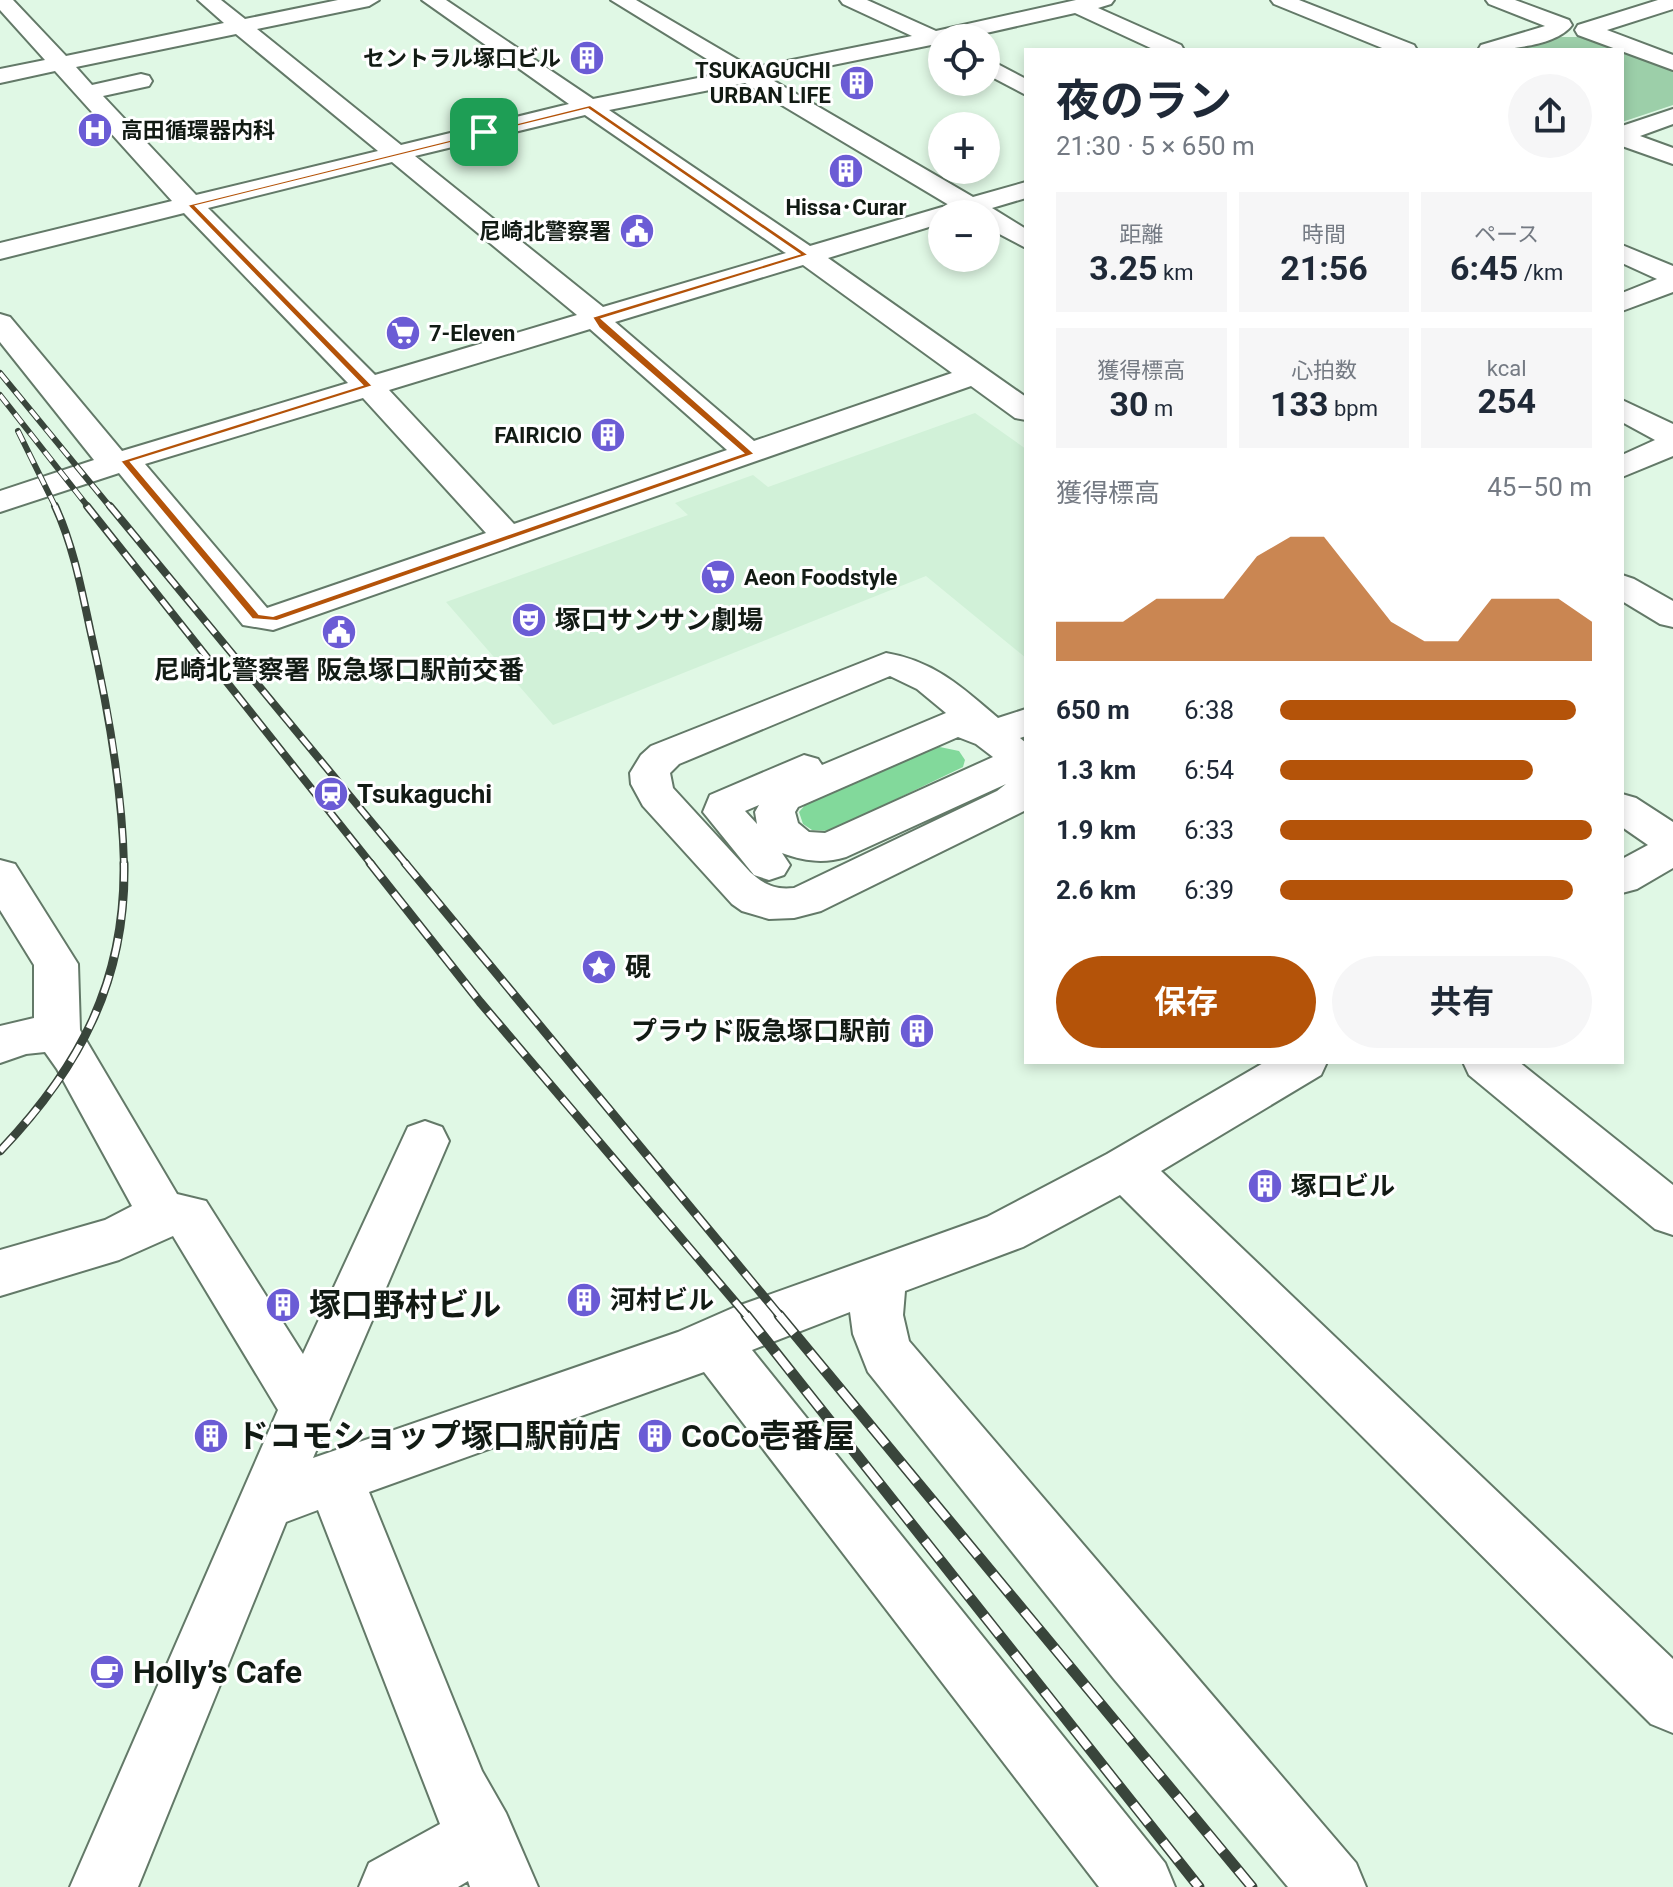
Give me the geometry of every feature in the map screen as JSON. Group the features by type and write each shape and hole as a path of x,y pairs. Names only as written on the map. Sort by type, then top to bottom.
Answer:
{"street":[{"path":"2,0 187,201 368,386 508,537"},
{"path":"208,0 597,317 602,326 750,454"},
{"path":"0,76 369,0"},
{"path":"432,0 805,255 1024,409"},
{"path":"621,0 749,76 945,200"},
{"path":"850,0 928,35"},
{"path":"989,24 1104,0"},
{"path":"1281,0 1401,48"},
{"path":"1495,48 1561,26 1496,0"},
{"path":"1673,2 1586,30 1673,63"},
{"path":"1077,6 1169,48"},
{"path":"1360,32 1401,20"},
{"path":"0,251 187,201 391,152 590,107 749,76 799,57 928,36"},
{"path":"1000,73 1024,87"},
{"path":"86,93 141,81"},
{"path":"1624,134 1673,116"},
{"path":"1624,136 1673,157"},
{"path":"1000,200 1024,191"},
{"path":"5,500 597,317 805,255 928,223"},
{"path":"1000,228 1024,239"},
{"path":"1624,254 1673,279"},
{"path":"1624,302 1673,279"},
{"path":"0,323 109,457 125,461 256,617 273,619 977,374"},
{"path":"1624,410 1673,437"},
{"path":"1624,466 1673,444"},
{"path":"1624,587 1673,616"},
{"path":"1024,783 1019,755 924,676 904,667 886,664 665,755 651,769 649,783 657,796 747,893 771,903 797,903 1011,801 1024,790"},
{"path":"769,865 723,812 724,805 908,721"},
{"path":"965,724 1019,755 977,782 831,847 813,848 798,844 788,838 775,821 777,805 783,798 940,728 965,724"},
{"path":"1624,809 1673,842"},
{"path":"1624,877 1673,849"},
{"path":"0,875 56,964 57,1034 74,1056 162,1214"},
{"path":"0,1045 22,1036 57,1034"},
{"path":"265,1502 714,1343 754,1324 1005,1232 1125,1168 1301,1064"},
{"path":"1488,1064 1673,1214"},
{"path":"104,1887 265,1502 425,1141"},
{"path":"1125,1168 1673,1702"},
{"path":"0,1273 119,1238 162,1214 188,1216 308,1410"},
{"path":"886,1275 873,1308 876,1328 887,1355 1136,1657 1332,1887"},
{"path":"714,1343 1141,1887"},
{"path":"335,1479 459,1793 493,1862 393,1887"}],"shaded area":[{"path":"1554,37 1582,37 1612,48 1518,48"},
{"path":"1624,53 1673,70 1673,105 1624,121"},
{"path":"975,413 1024,448 1024,656 926,576 553,725 446,602 688,515 675,503 753,475 768,487"}],"green space":[{"path":"935,746 959,751 965,760 963,767 830,831 812,830 803,824 799,812 806,804"}],"railway":[{"path":"0,373 111,508"},
{"path":"0,395 89,508"},
{"path":"18,431 56,508"},
{"path":"55,506 76,566 103,688 117,776 124,864"},
{"path":"87,506 372,865"},
{"path":"110,506 407,865"},
{"path":"370,863 480,1002 748,1317"},
{"path":"405,863 781,1317"},
{"path":"0,1151 53,1087 93,1020 117,946 123,906 124,864"},
{"path":"746,1315 1199,1887"},
{"path":"779,1315 1252,1887"}],"place":[{"name":"セントラル塚口ビル","path":"587,58"},
{"name":"TSUKAGUCHI URBAN LIFE","path":"857,83"},
{"name":"高田循環器内科","path":"95,130"},
{"name":"Hissa･Curar","path":"846,171"},
{"name":"尼崎北警察署","path":"637,231"},
{"name":"7-Eleven","path":"403,333"},
{"name":"FAIRICIO","path":"608,435"},
{"name":"Aeon Foodstyle","path":"718,577"},
{"name":"塚口サンサン劇場","path":"529,620"},
{"name":"尼崎北警察署 阪急塚口駅前交番","path":"339,632"},
{"name":"Tsukaguchi","path":"331,794"},
{"name":"硯","path":"599,967"},
{"name":"プラウド阪急塚口駅前","path":"917,1031"},
{"name":"塚口ビル","path":"1265,1186"},
{"name":"河村ビル","path":"584,1300"},
{"name":"塚口野村ビル","path":"283,1305"},
{"name":"ドコモショップ塚口駅前店","path":"211,1436"},
{"name":"CoCo壱番屋","path":"655,1436"},
{"name":"Holly’s Cafe","path":"107,1672"}],"route":[{"path":"590,107 805,255 597,317 602,326 750,454 273,619 256,617 125,461 368,386 191,205 484,132 590,107"}]}
